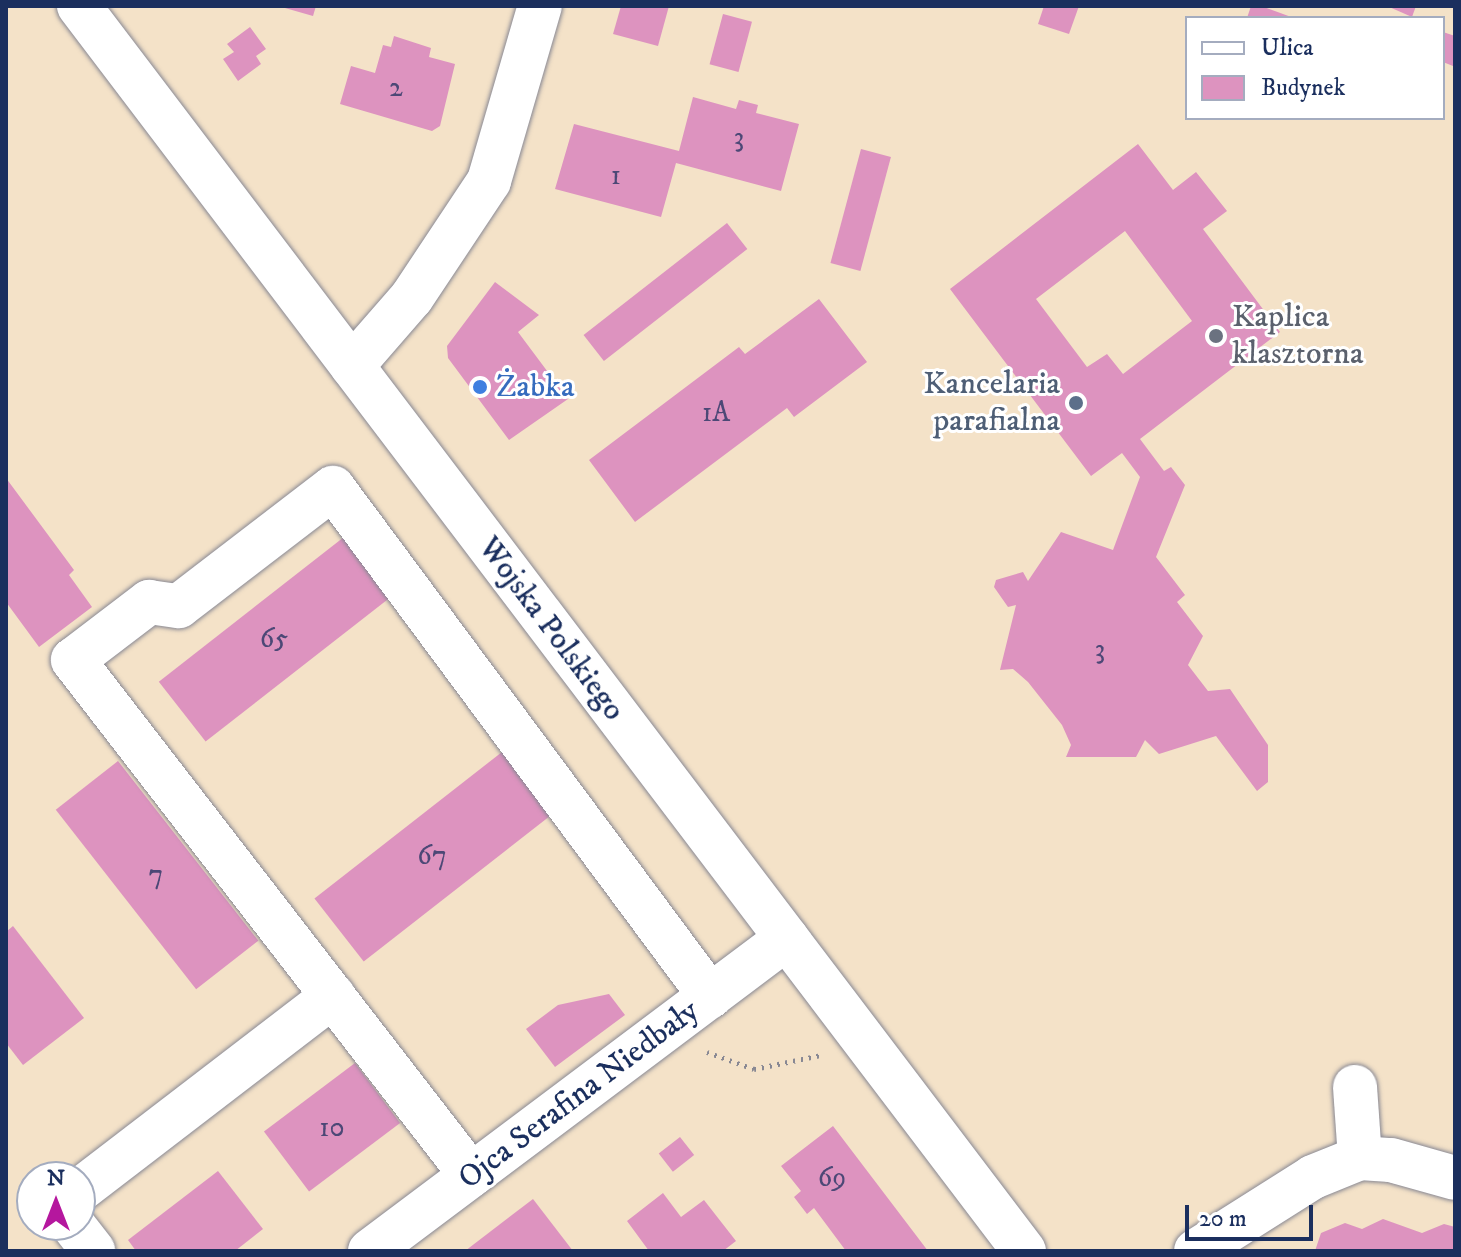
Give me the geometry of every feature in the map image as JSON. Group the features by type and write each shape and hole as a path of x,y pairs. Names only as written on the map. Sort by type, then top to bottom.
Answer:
{"main road":[{"name":"Wojska Polskiego","path":"79,6 1024,1251"},
{"path":"352,366 412,297 489,181 540,6"},
{"path":"471,1175 73,660 149,602 179,606 333,488 710,996"},
{"name":"Ojca Serafina Niedbały","path":"370,1251 787,938"},
{"path":"96,1178 333,996"},
{"path":"1355,1087 1360,1158"},
{"path":"1196,1251 1313,1177 1360,1158 1391,1160 1455,1178"}],"path":[{"path":"695,1047 754,1069 821,1055"}],"building":[{"path":"278,6 316,6 313,16"},
{"path":"621,6 669,6 658,46 613,34"},
{"path":"1044,6 1079,6 1069,34 1038,24"},
{"path":"1251,6 1261,6 1288,16 1248,16"},
{"path":"1387,6 1416,6 1410,16"},
{"path":"723,14 752,22 739,72 710,64"},
{"path":"250,27 266,49 256,56 261,64 238,81 223,59 234,52 227,44"},
{"path":"1445,33 1455,36 1453,66 1445,63"},
{"path":"394,36 431,48 429,57 455,64 440,126 432,131 340,104 351,66 375,73 383,45 391,47"},
{"path":"693,97 736,109 739,100 758,105 756,113 799,124 781,191 676,163 661,217 555,189 574,124 679,151"},
{"path":"1138,144 1173,190 1196,172 1227,211 1203,229 1280,332 1140,439 1164,471 1171,467 1185,485 1156,557 1185,595 1177,602 1203,636 1188,665 1208,691 1230,689 1268,745 1268,782 1257,791 1216,736 1159,754 1145,740 1136,757 1066,757 1071,745 1062,725 1028,682 1013,669 1000,670 1016,605 1008,607 994,587 996,580 1023,572 1028,581 1061,532 1113,550 1140,477 1122,453 1091,476 950,289","holes":["1125,231 1192,321 1123,374 1107,354 1087,367 1036,299"]},
{"path":"861,149 891,157 860,271 830,263"},
{"path":"727,223 747,249 604,361 584,335"},
{"path":"495,282 539,315 518,332 568,399 509,440 448,358 447,346"},
{"path":"819,299 867,362 794,417 787,408 635,522 589,460 739,347 745,354"},
{"path":"6,478 74,570 69,575 92,607 39,647 6,602"},
{"path":"344,537 391,597 206,742 159,682"},
{"path":"502,752 551,815 364,962 314,899"},
{"path":"118,761 258,941 196,989 56,810"},
{"path":"13,926 84,1018 23,1065 6,1043 6,932"},
{"path":"609,994 625,1015 555,1067 526,1029 558,1005"},
{"path":"355,1063 400,1123 309,1192 264,1132"},
{"path":"833,1126 928,1251 846,1251 814,1208 807,1214 794,1197 801,1191 781,1166"},
{"path":"680,1137 694,1155 673,1172 659,1154"},
{"path":"218,1171 263,1229 235,1251 136,1251 128,1240"},
{"path":"663,1193 681,1217 704,1200 736,1241 723,1251 649,1251 627,1221"},
{"path":"533,1199 573,1251 465,1251"},
{"path":"1383,1219 1422,1233 1444,1224 1455,1227 1455,1251 1315,1251 1321,1233 1345,1223 1362,1229"}],"place":[{"name":"Kaplica klasztorna","path":"1216,336"},
{"name":"Żabka","path":"480,387"},
{"name":"Kancelaria parafialna","path":"1076,403"}]}
